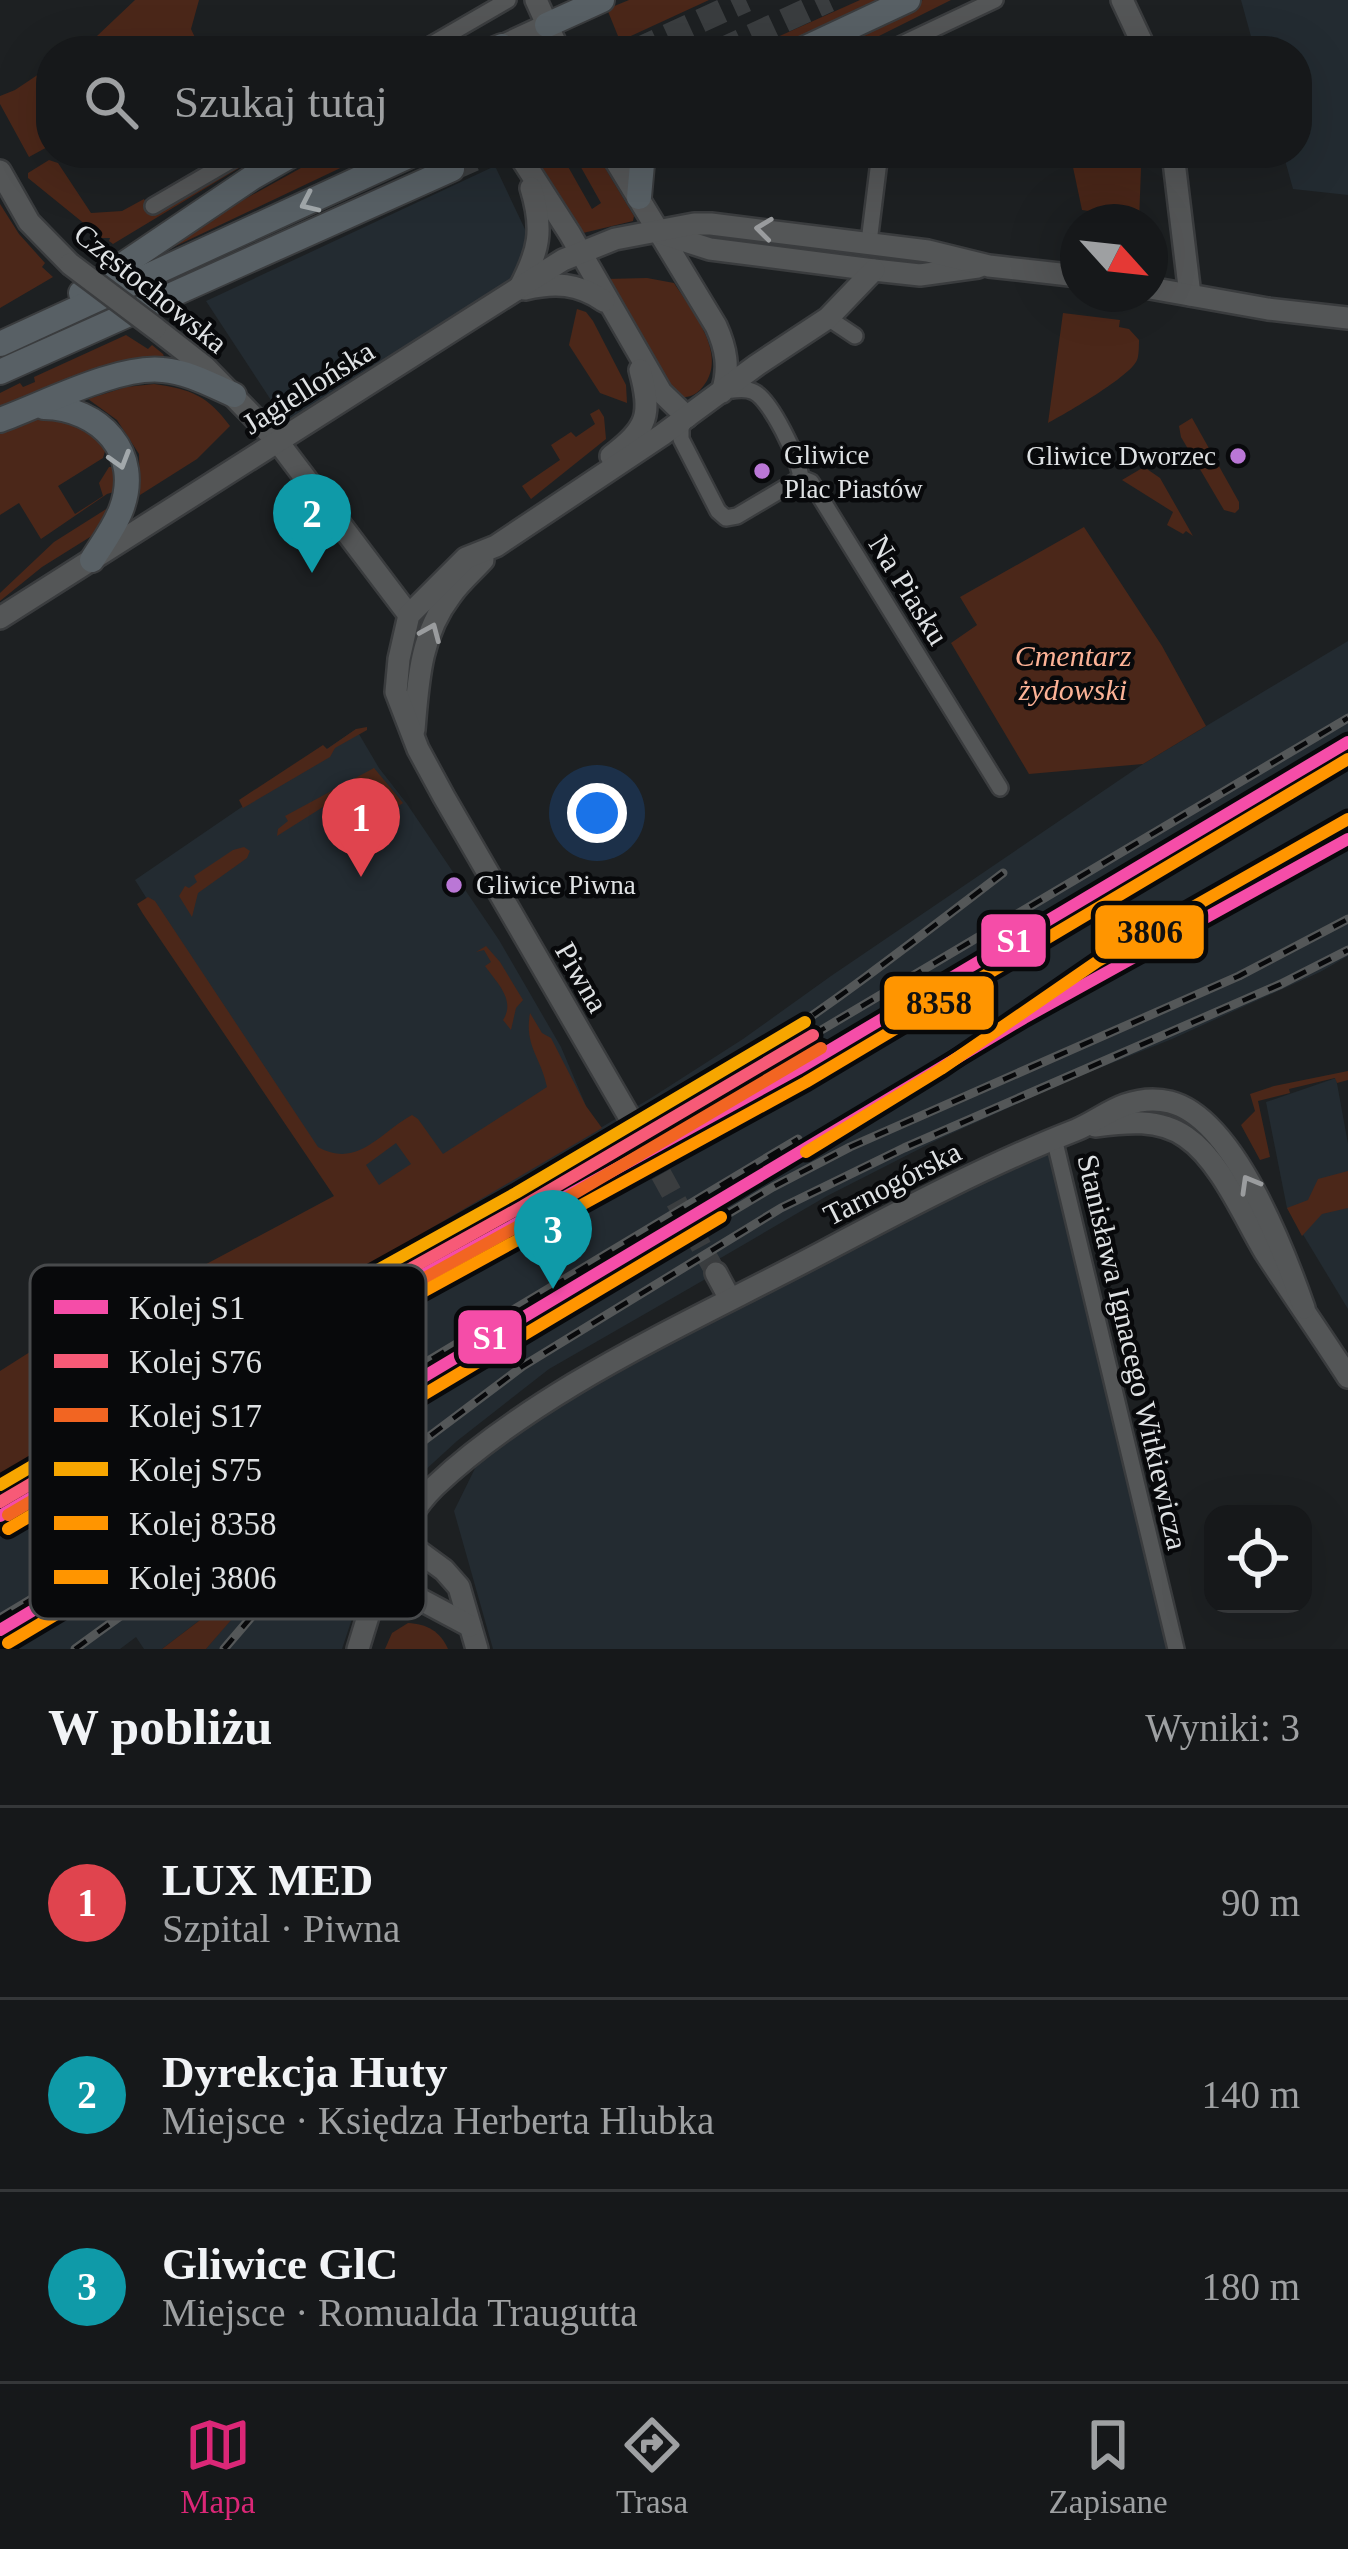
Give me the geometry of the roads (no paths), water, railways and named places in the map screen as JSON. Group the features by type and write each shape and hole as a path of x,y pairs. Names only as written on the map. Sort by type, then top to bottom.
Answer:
{"main road":[{"path":"536,0 552,36"},
{"path":"524,36 602,0"},
{"path":"831,36 908,0"},
{"path":"1121,0 1139,36"},
{"path":"10,339 269,168"},
{"path":"10,339 382,168"},
{"path":"519,290 539,238 539,214 524,168"},
{"path":"527,168 661,392 687,417"},
{"path":"621,168 726,347 722,392"},
{"path":"639,197 642,168"},
{"path":"1175,168 1190,295"},
{"path":"0,372 452,169"},
{"name":"Częstochowska","path":"0,171 29,222 70,263 205,367 278,442 409,615"},
{"name":"Jagiellońska","path":"0,618 580,251 615,239 711,224 928,250 989,266"},
{"path":"659,233 710,250 874,270 920,274 989,266 1060,274"},
{"path":"409,615 466,558 496,546 828,318 874,270"},
{"path":"519,290 571,285 609,304"},
{"path":"1168,291 1348,318"},
{"path":"547,511 637,434 648,400 636,352"},
{"path":"0,420 148,369 182,373 234,395"},
{"path":"36,407 62,407 98,423 116,442 125,464 121,510 92,560"},
{"path":"413,738 427,638 451,595 496,546"},
{"name":"Piwna","path":"409,615 396,692 413,738 631,1120"},
{"name":"Tarnogórska","path":"426,1498 487,1444 575,1383 941,1190 1083,1127 1148,1123 1185,1136 1215,1167 1348,1377"},
{"path":"716,1273 730,1299"},
{"path":"426,1557 459,1587 477,1649"},
{"path":"426,1602 470,1626"},
{"name":"Tarnogórska","path":"358,1649 368,1619"}],"street":[{"path":"446,36 508,0"},
{"path":"919,36 995,0"},
{"path":"153,206 218,168"},
{"path":"869,242 878,168"},
{"path":"828,318 855,336"},
{"name":"Na Piasku","path":"722,392 743,389 760,396 796,454 801,478 811,482 1000,788"},
{"path":"687,417 680,432 685,451 718,512 726,518 801,478"},
{"name":"Stanisława Ignacego Witkiewicza","path":"1054,1138 1175,1649"}],"tunnel":[{"path":"668,36 746,0"},
{"path":"751,36 829,0"},
{"path":"631,1120 716,1273"}],"railway":[{"path":"813,1035 1348,718"},
{"path":"429,1245 638,1127 760,1051 1003,873"},
{"path":"426,1394 773,1187 850,1147 1239,976 1348,919"},
{"path":"426,1439 523,1366 781,1208 904,1148 1281,984 1348,950"},
{"path":"426,1362 798,1139"},
{"path":"0,1618 30,1600"},
{"path":"75,1649 116,1619"},
{"path":"224,1649 250,1619"}],"rail line":[{"name":"S1","path":"426,1273 798,1069 1348,742"},
{"name":"8358","path":"426,1290 806,1082 1348,759"},
{"name":"3806","path":"806,1152 941,1069 1098,961 1348,819"},
{"name":"S1","path":"426,1375 1024,1018 1348,839"},
{"name":"S75","path":"387,1265 805,1022"},
{"name":"S76","path":"417,1265 813,1035"},
{"name":"S17","path":"426,1277 821,1048"},
{"name":"3806","path":"426,1393 721,1217"},
{"name":"S75","path":"0,1485 30,1467"},
{"name":"S76","path":"0,1502 30,1484"},
{"name":"S1","path":"0,1516 30,1498"},
{"name":"S17","path":"8,1515 30,1502"},
{"name":"8358","path":"8,1529 30,1516"},
{"name":"S1","path":"0,1630 30,1612"},
{"name":"3806","path":"8,1643 48,1619"}],"place":[{"name":"Gliwice Dworzec","path":"1238,456"},
{"name":"Gliwice Plac Piastów","path":"762,471"},
{"name":"Dyrekcja Huty","path":"312,573"},
{"name":"LUX MED","path":"361,877"},
{"name":"Gliwice Piwna","path":"454,885"},
{"name":"Gliwice GlC","path":"553,1289"}],"park label":[{"name":"Cmentarz żydowski","path":"1073,672"}]}
